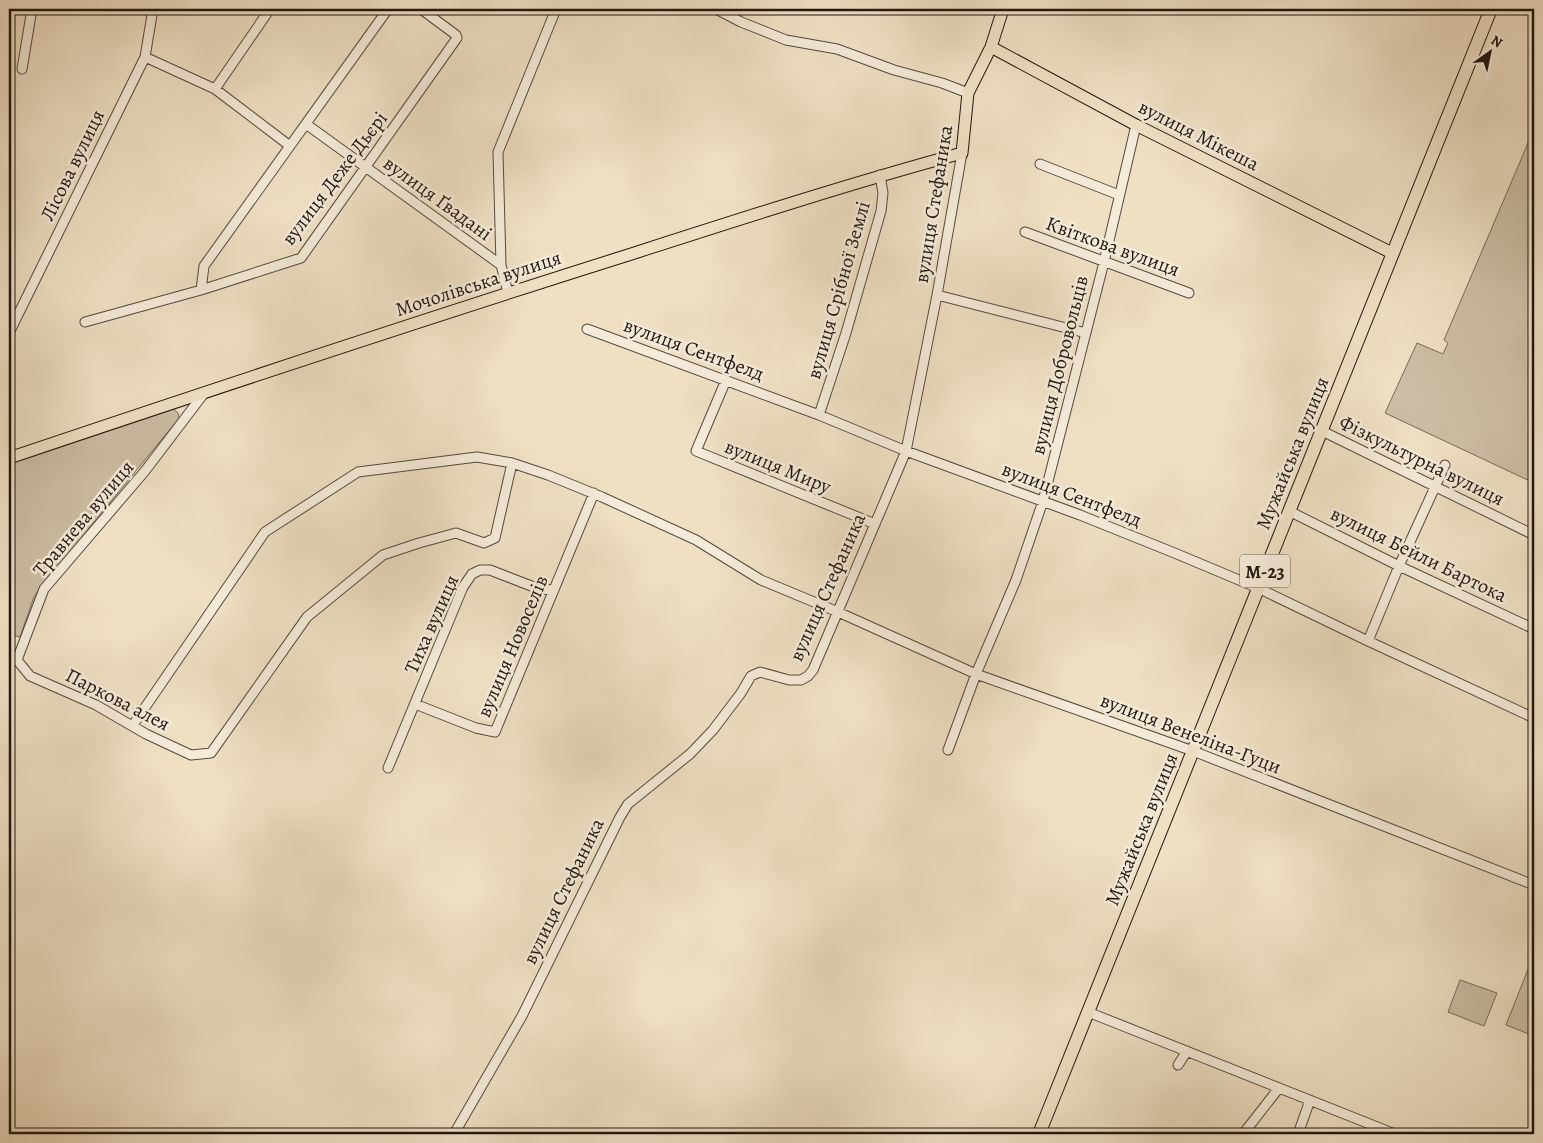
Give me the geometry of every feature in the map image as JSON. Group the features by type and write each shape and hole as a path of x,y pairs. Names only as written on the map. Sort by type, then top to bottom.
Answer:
{"highway":[{"name":"Мужайська вулиця","path":"1039,1134 1320,430 1491,9"}],"main road":[{"name":"вулиця Стефаника","path":"962,153 968,93 991,47 1003,9"},
{"name":"вулиця Мікеша","path":"991,47 1136,125 1392,253"},
{"name":"Мочолівська вулиця","path":"9,458 508,293 880,175 962,153"}],"street":[{"path":"22,69 32,9"},
{"name":"Лісова вулиця","path":"9,333 145,57 153,9"},
{"path":"215,89 270,9"},
{"path":"200,290 204,266 388,9"},
{"name":"вулиця Деже Дьєрі","path":"85,322 200,290 301,258 457,38 456,35 421,9"},
{"path":"508,293 502,265 498,152 556,9"},
{"path":"716,9 786,40 837,49 894,70 942,83 968,93"},
{"path":"145,57 215,89 290,146"},
{"name":"вулиця Ґвадані","path":"306,124 502,265"},
{"name":"вулиця Добровольців","path":"948,750 976,674 1016,580 1043,501 1104,262 1136,125"},
{"name":"вулиця Стефаника","path":"454,1134 522,1016 628,804 690,754 713,730 741,693 751,676 760,672 789,680 800,680 808,676 813,670 906,451 938,295 962,153"},
{"path":"1040,164 1119,195"},
{"name":"вулиця Срібної Землі","path":"819,415 846,333 881,211 883,193 880,175"},
{"name":"Квіткова вулиця","path":"1025,232 1189,292"},
{"path":"938,295 1086,333"},
{"name":"вулиця Сентфелд","path":"587,328 819,415 906,451 1130,534 1258,588 1534,718"},
{"name":"вулиця Миру","path":"726,380 696,451 875,524"},
{"name":"Травнева вулиця","path":"30,676 17,660 44,589 145,471 205,392"},
{"name":"Фізкультурна вулиця","path":"1320,430 1534,535"},
{"name":"вулиця Венеліна-Гуци","path":"133,725 265,532 358,472 477,457 512,463 548,475 594,494 696,540 761,580 838,612 976,674 1193,751 1534,885"},
{"name":"Паркова алея","path":"30,676 96,704 146,734 191,755 211,753 307,617 383,555 419,542 456,533 484,543 495,538 512,463"},
{"path":"1368,641 1399,566 1445,465"},
{"name":"вулиця Новоселів","path":"415,704 476,728 495,732 594,494"},
{"name":"вулиця Бейли Бартока","path":"1289,511 1399,566 1534,629"},
{"name":"Тиха вулиця","path":"388,768 463,587 472,574 480,570 490,570 539,589 554,590"},
{"path":"1088,1012 1395,1134"},
{"path":"1178,1065 1186,1051"},
{"path":"1243,1134 1279,1088"},
{"path":"1298,1134 1310,1100"}],"shaded area":[{"path":"1534,129 1534,483 1385,413 1417,343 1443,354 1448,343 1444,340"},
{"path":"173,409 178,413 179,418 40,588 34,597 20,637 9,634 9,462"},
{"path":"1534,954 1534,1036 1506,1025"},
{"path":"1460,980 1497,993 1484,1026 1448,1012"}]}
